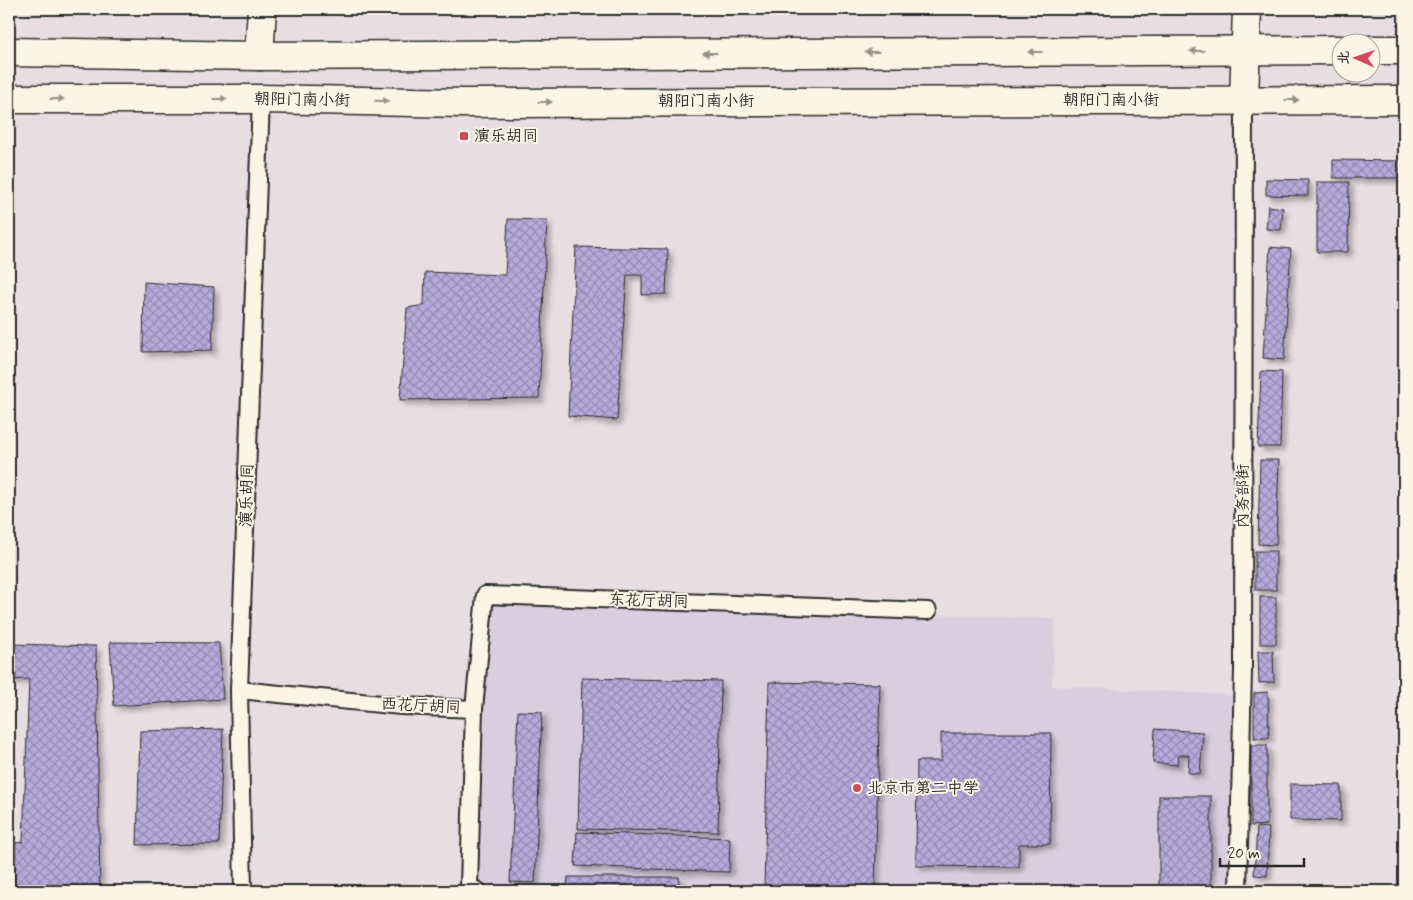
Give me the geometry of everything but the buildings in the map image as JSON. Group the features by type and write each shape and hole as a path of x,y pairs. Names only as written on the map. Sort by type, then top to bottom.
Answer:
{"main road":[{"path":"259,56 262,9"},
{"path":"1244,100 1247,9"},
{"path":"9,52 259,56 1330,50"},
{"path":"1380,50 1404,50"},
{"name":"朝阳门南小街","path":"9,99 261,99 464,103 1404,100"}],"lane":[{"name":"演乐胡同","path":"243,891 239,690 261,99"},
{"name":"内务部街","path":"1238,891 1243,670 1244,100"},
{"name":"东花厅胡同","path":"474,709 485,595 928,611"},
{"name":"西花厅胡同","path":"239,690 401,706 474,709 469,887 478,891"}],"shaded area":[{"name":"北京市第二中学","path":"488,600 1055,619 1052,686 1236,695 1231,891 498,891 476,881"}],"place":[{"name":"演乐胡同","path":"464,136"},
{"name":"北京市第二中学","path":"857,788"}]}
